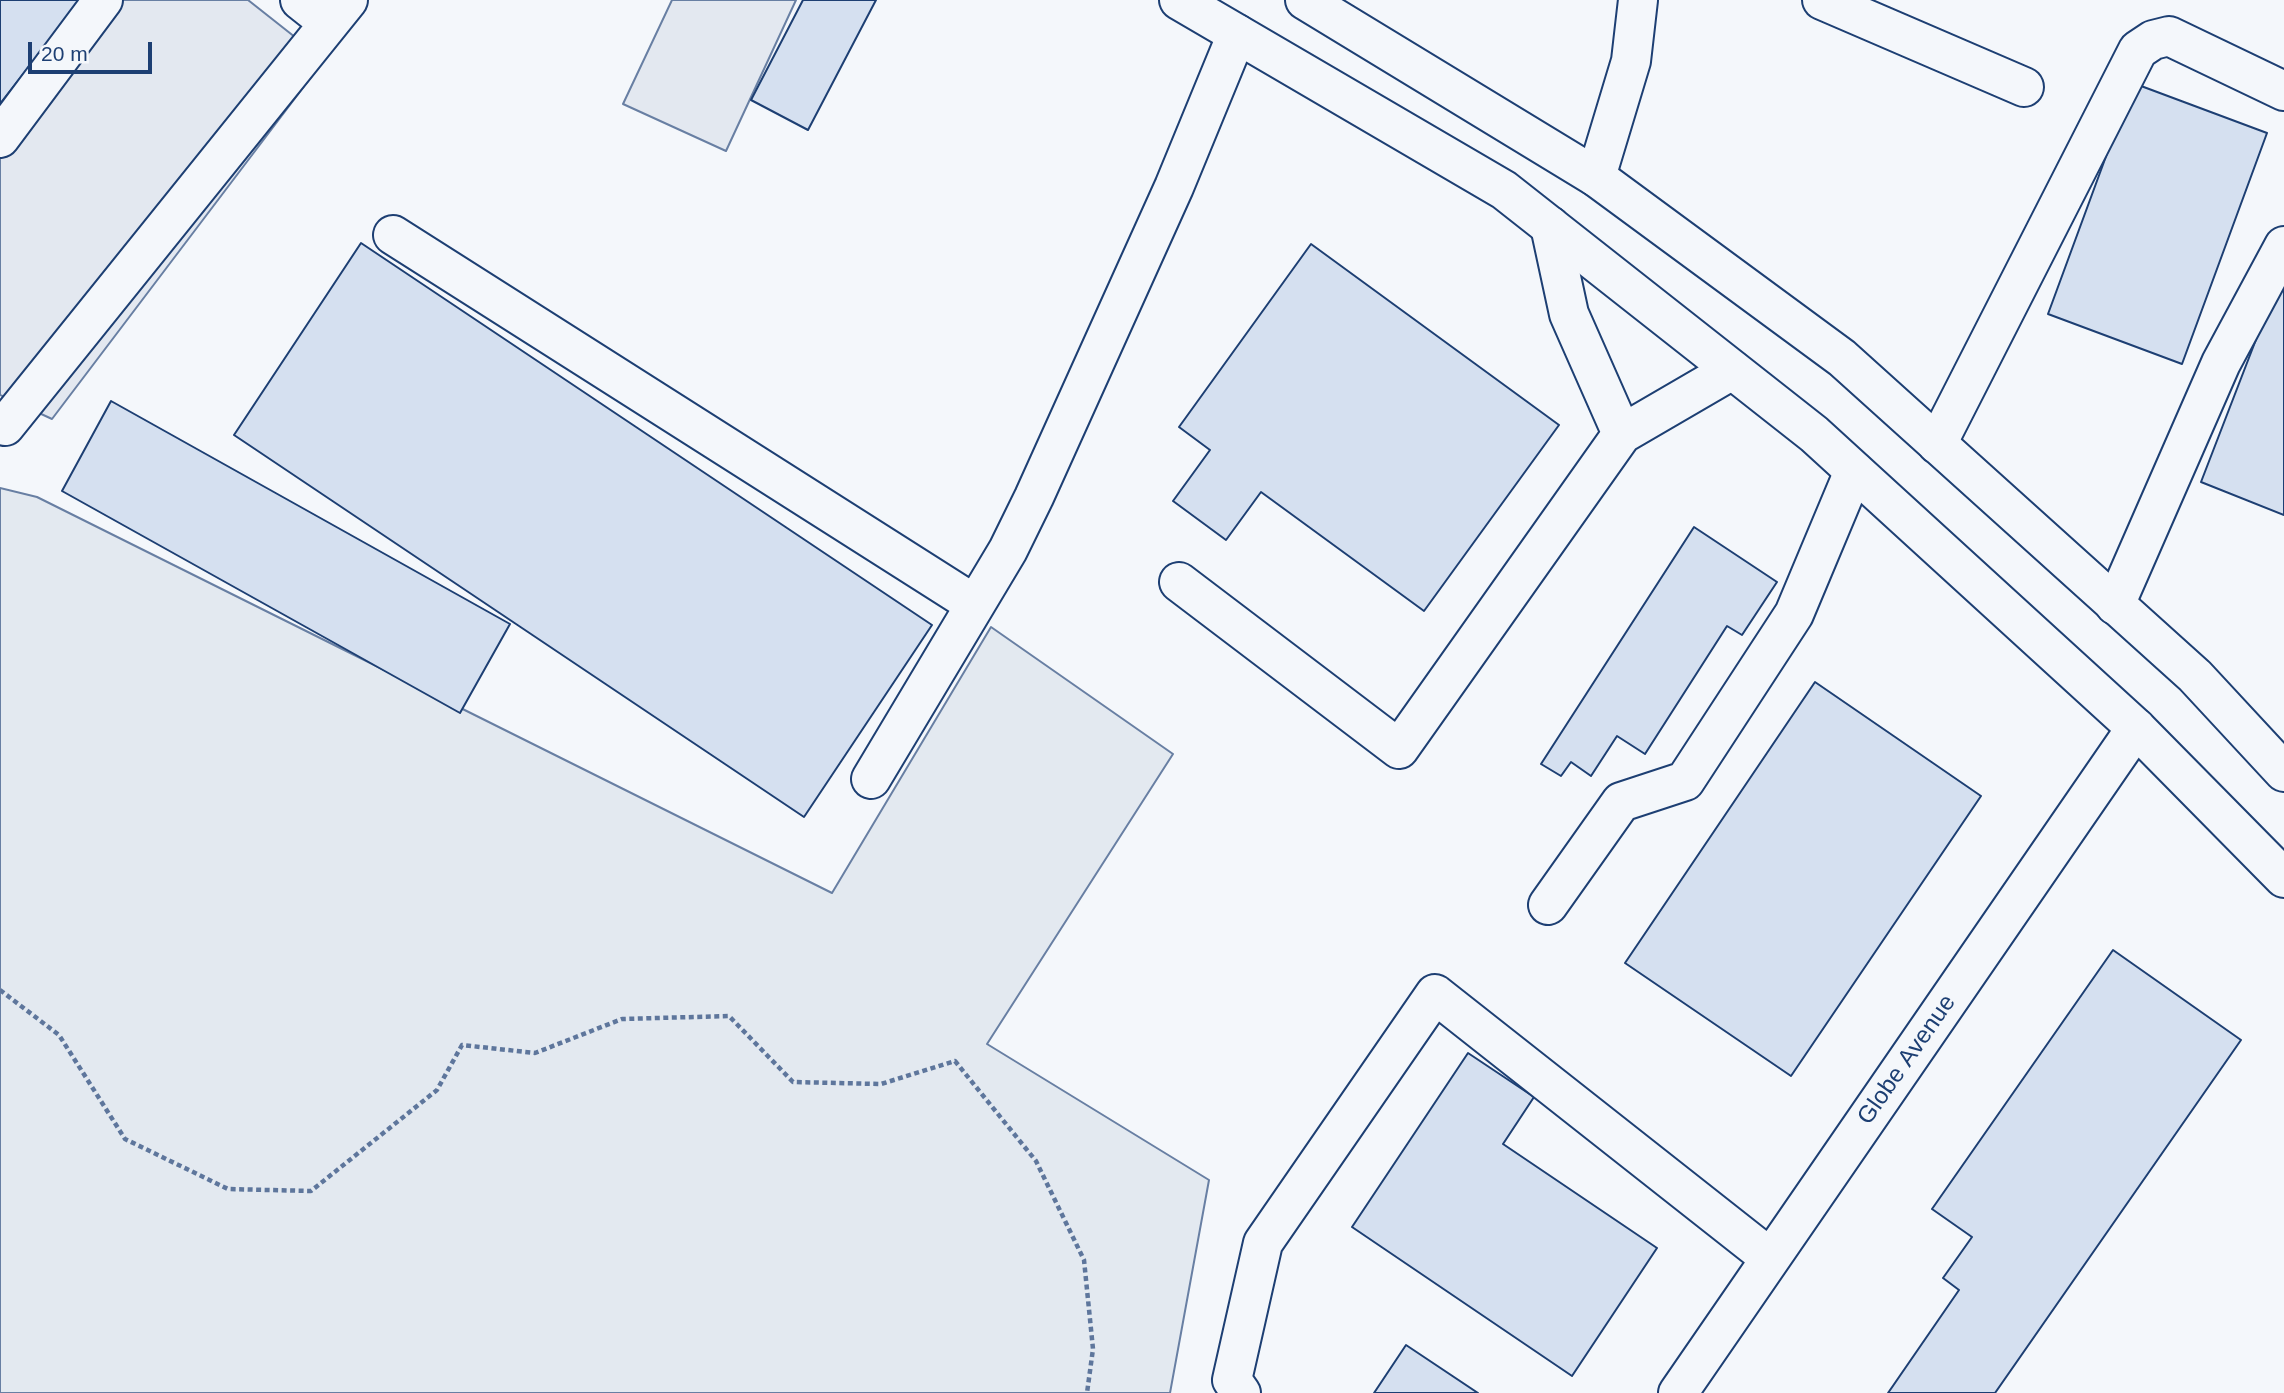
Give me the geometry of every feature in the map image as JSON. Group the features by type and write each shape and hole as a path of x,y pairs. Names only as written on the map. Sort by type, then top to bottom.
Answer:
{"main road":[{"path":"0,138 103,0"},
{"path":"0,424 5,426 339,12 300,0"},
{"path":"1179,0 1504,190 1814,434 2136,728 2284,878"},
{"path":"1306,0 1596,177 1842,358 2194,676 2284,772"},
{"path":"1596,177 1631,61 1638,0"},
{"path":"1822,0 2024,87"},
{"path":"871,779 1034,497 1108,338 1237,34"},
{"path":"1937,444 2138,50 2153,40 2169,36 2284,91"},
{"path":"1550,226 1569,314 1622,434"},
{"path":"393,235 974,604"},
{"path":"2115,605 2221,363 2284,246"},
{"path":"1179,582 1399,749 1622,434 1732,370"},
{"path":"1548,905 1621,802 1685,781 1794,614 1854,471"},
{"name":"Globe Avenue","path":"1678,1393 2136,728"},
{"path":"1241,1393 1232,1380 1263,1243 1435,994 1770,1258"}],"path":[{"path":"0,990 59,1035 125,1139 228,1189 311,1191 437,1090 462,1045 535,1053 622,1019 729,1016 793,1082 881,1084 956,1061 1036,1161 1084,1260 1093,1349 1087,1393"}],"shaded area":[{"path":"85,0 248,0 324,60 52,419 0,395 0,111"},
{"path":"672,0 796,0 726,151 623,104"},
{"path":"0,488 37,497 832,893 991,627 1173,754 987,1044 1209,1180 1170,1393 0,1393"}],"building":[{"path":"0,0 81,0 0,104"},
{"path":"803,0 876,0 808,130 751,100"},
{"path":"2133,83 2267,133 2182,364 2048,314"},
{"path":"361,243 932,625 804,817 234,435"},
{"path":"1311,244 1559,425 1424,611 1261,492 1226,540 1173,501 1210,450 1179,427"},
{"path":"2284,267 2284,515 2201,482"},
{"path":"111,401 510,624 460,713 62,491"},
{"path":"1694,527 1777,582 1742,635 1727,626 1645,754 1617,736 1591,776 1571,762 1561,776 1541,764"},
{"path":"1815,682 1981,796 1791,1076 1625,963"},
{"path":"2113,950 2241,1040 1995,1393 1888,1393 1959,1290 1943,1278 1972,1237 1932,1209"},
{"path":"1468,1053 1534,1097 1503,1144 1657,1248 1572,1376 1352,1227"},
{"path":"1406,1345 1478,1393 1374,1393"}]}
